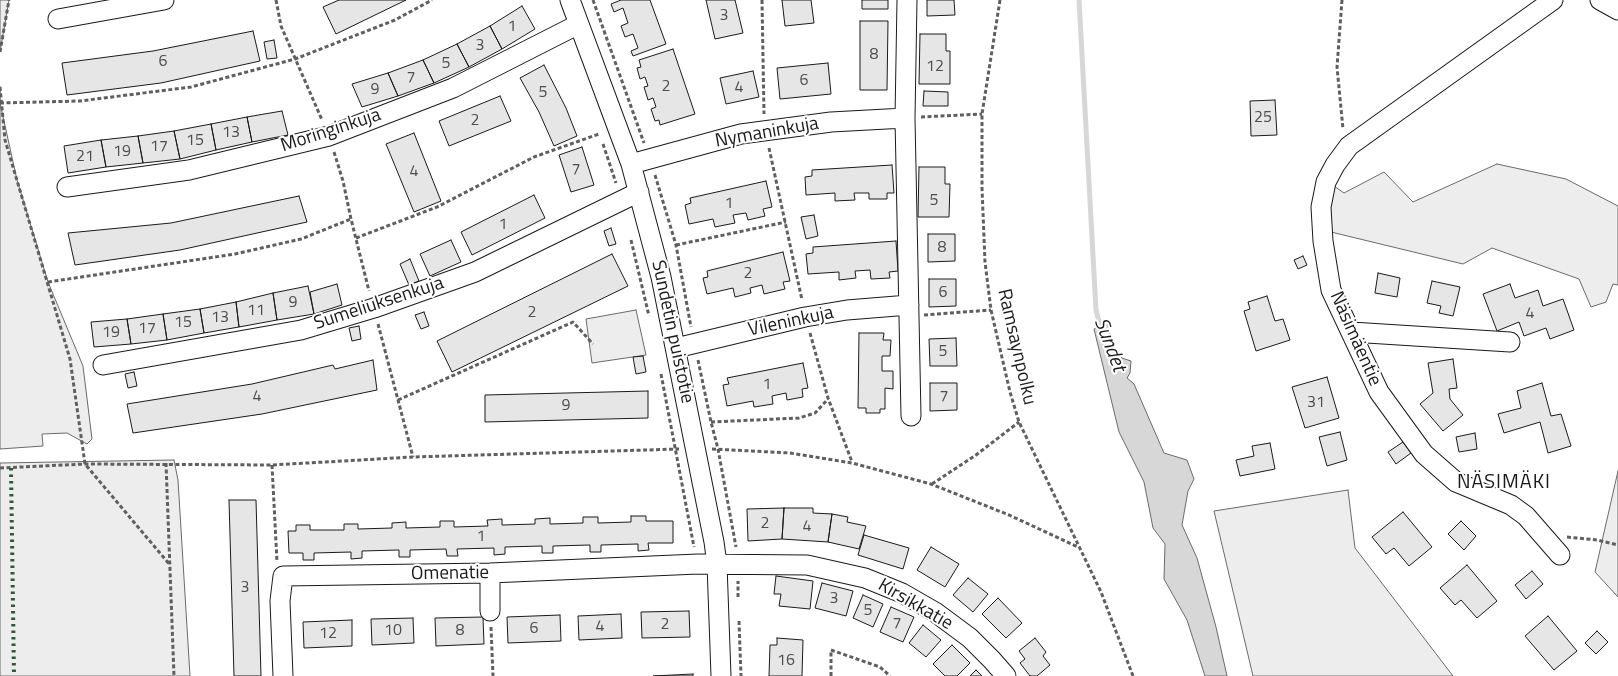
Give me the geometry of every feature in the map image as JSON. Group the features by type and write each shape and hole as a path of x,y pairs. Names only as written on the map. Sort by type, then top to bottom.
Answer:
{"street":[{"path":"58,19 164,0"},
{"name":"Sundetin puistotie","path":"570,0 631,164 661,277 717,564 721,676"},
{"path":"907,0 905,118 911,416"},
{"name":"Näsimäentie","path":"1553,0 1349,146 1326,182 1321,207 1323,241 1331,290 1379,392 1424,454 1456,482 1511,505 1526,516 1560,554"},
{"path":"1600,0 1618,10"},
{"name":"Moringinkuja","path":"67,187 189,170 329,136 453,88 579,24"},
{"name":"Nymaninkuja","path":"631,164 741,134 831,122 905,118"},
{"name":"Sumeliuksenkuja","path":"103,365 301,330 374,308 475,272 639,192"},
{"name":"Vileninkuja","path":"676,348 805,317 847,310 909,310"},
{"path":"1351,332 1510,342"},
{"name":"Omenatie","path":"283,576 490,573 717,564"},
{"name":"Kirsikkatie","path":"717,564 807,565 865,578 902,593 935,612 970,638 1006,676"},
{"path":"490,573 490,611"},
{"path":"283,576 280,601 283,676"}],"path":[{"path":"0,52 9,0"},
{"path":"276,0 281,26 329,136 343,181 351,219 413,457"},
{"path":"0,103 80,101 191,87 295,59 395,20 432,0"},
{"path":"762,0 765,131 805,317 828,398 852,463"},
{"name":"Ramsaynpolku","path":"1000,0 982,114 984,262 991,310 1019,422 1101,592 1133,676"},
{"path":"1342,0 1337,67 1343,130 1349,146"},
{"path":"0,87 0,103 5,140 70,359 85,464 170,565"},
{"path":"905,118 982,114"},
{"path":"356,238 437,207 534,156 599,134"},
{"path":"48,282 235,254 301,239 351,219"},
{"path":"676,245 786,222"},
{"path":"909,310 991,310"},
{"path":"398,400 573,322 593,344"},
{"path":"711,422 799,418 816,413 828,398"},
{"path":"931,484 976,455 1019,422"},
{"path":"0,468 85,464 272,465 413,457 674,448"},
{"path":"718,449 790,453 852,463 931,484 1009,515 1080,548"},
{"path":"166,464 174,676"},
{"path":"272,465 276,560 283,576"},
{"path":"1547,538 1569,536 1618,545"},
{"path":"490,611 494,676"},
{"path":"831,676 830,650 880,667 890,676"}],"shaded area":[{"path":"0,0 9,0 0,52"},
{"path":"0,103 17,180 48,282 83,366 92,439 87,444 67,433 42,434 43,446 0,449"},
{"path":"1497,164 1566,179 1618,206 1618,285 1613,284 1606,302 1591,307 1579,279 1492,248 1463,264 1331,232 1328,218 1334,186 1344,193 1384,172 1413,202"},
{"path":"636,310 646,355 592,363 586,319"},
{"path":"174,460 178,480 190,676 0,676 0,463"},
{"path":"1618,471 1618,597 1595,572"},
{"path":"1348,490 1355,548 1453,676 1253,676 1214,511"}],"water":[{"path":"1107,321 1114,350 1122,358 1131,361 1130,373 1127,378 1134,384 1164,453 1187,460 1194,479 1188,491 1182,525 1197,558 1227,676 1205,676 1187,620 1164,579 1165,544 1153,528 1144,482 1119,432 1094,329"}],"building":[{"path":"339,0 406,0 336,34 323,7"},
{"path":"621,0 650,0 666,44 633,56 631,51 638,48 633,34 625,37 621,26 628,23 623,8 614,12 611,4"},
{"path":"706,0 735,0 743,33 715,39"},
{"path":"782,0 811,0 814,23 785,26"},
{"path":"862,0 888,0 888,9 862,9"},
{"path":"927,0 954,0 955,15 927,16"},
{"path":"522,6 535,29 502,49 490,26"},
{"path":"860,21 888,21 887,90 860,90"},
{"path":"490,26 502,49 469,67 457,44"},
{"path":"253,31 260,61 161,83 67,95 62,63 153,51"},
{"path":"920,34 946,34 946,51 950,51 950,84 919,84"},
{"path":"274,40 277,58 267,59 264,42"},
{"path":"457,44 469,67 434,83 423,60"},
{"path":"673,49 695,114 660,125 659,120 655,121 651,109 656,107 653,98 648,100 644,87 648,86 645,77 640,79 637,68 641,67 639,60"},
{"path":"423,60 434,83 398,96 388,73"},
{"path":"828,63 831,94 780,99 777,68"},
{"path":"544,65 566,108 577,136 554,146 539,112 520,78"},
{"path":"753,71 759,97 726,104 720,78"},
{"path":"388,73 398,96 362,107 352,84"},
{"path":"924,91 948,92 948,106 923,106"},
{"path":"500,96 511,121 449,146 439,121"},
{"path":"1275,100 1277,135 1251,136 1250,101"},
{"path":"282,111 288,135 252,142 247,117"},
{"path":"247,117 252,142 216,150 211,124"},
{"path":"211,124 216,150 180,159 174,131"},
{"path":"174,131 180,159 143,163 138,136"},
{"path":"414,133 441,201 414,212 386,144"},
{"path":"138,136 143,163 106,167 101,140"},
{"path":"101,140 106,167 68,173 64,146"},
{"path":"582,147 594,185 571,192 559,155"},
{"path":"892,165 894,193 887,193 887,199 869,199 869,193 854,193 855,200 835,201 835,193 806,195 805,177 812,176 812,170"},
{"path":"919,167 945,167 945,184 950,184 949,217 918,217"},
{"path":"766,181 772,207 763,209 765,216 748,220 746,213 733,215 735,223 715,227 713,219 689,224 685,205 691,203 690,198"},
{"path":"534,195 545,218 472,255 461,232"},
{"path":"299,196 307,222 180,250 75,265 68,233 171,223"},
{"path":"814,215 818,236 806,239 801,217"},
{"path":"611,228 616,244 609,246 604,231"},
{"path":"928,234 955,234 955,261 928,262"},
{"path":"451,240 461,262 430,276 420,254"},
{"path":"896,241 898,271 889,272 890,278 871,279 870,270 855,271 856,278 839,280 839,272 808,274 806,254 813,253 813,247"},
{"path":"783,252 790,281 783,282 785,289 764,294 762,285 750,288 751,293 735,297 733,288 707,294 703,278 708,277 707,271"},
{"path":"612,254 628,286 452,372 437,341"},
{"path":"1303,256 1307,265 1298,269 1294,260"},
{"path":"410,259 419,281 409,285 400,264"},
{"path":"1378,273 1400,278 1397,297 1375,293"},
{"path":"929,279 956,279 956,306 929,307"},
{"path":"1432,281 1460,287 1453,316 1439,313 1441,306 1427,303"},
{"path":"337,284 342,305 314,314 310,292"},
{"path":"1510,284 1515,298 1538,290 1543,306 1563,299 1574,330 1550,339 1546,328 1524,336 1519,322 1497,331 1483,294"},
{"path":"308,286 314,314 277,320 273,293"},
{"path":"273,293 277,320 239,327 236,302"},
{"path":"1267,296 1275,321 1283,319 1290,340 1256,351 1244,311 1250,309 1248,302"},
{"path":"236,302 239,327 204,333 200,309"},
{"path":"200,309 204,333 167,340 163,314"},
{"path":"424,312 429,326 421,329 415,315"},
{"path":"163,314 167,340 131,344 127,319"},
{"path":"127,319 131,344 94,347 91,322"},
{"path":"359,326 361,339 352,341 349,328"},
{"path":"859,333 884,333 883,340 891,340 890,356 882,356 882,371 893,371 893,389 885,388 885,409 880,409 880,413 866,413 866,408 858,408"},
{"path":"956,338 957,366 930,366 929,339"},
{"path":"643,356 646,372 636,374 633,357"},
{"path":"1453,359 1457,388 1449,389 1450,399 1463,415 1443,431 1420,404 1433,393 1428,363"},
{"path":"373,360 377,390 262,414 133,433 127,404 252,384 333,365 335,369"},
{"path":"803,363 808,388 802,389 803,397 787,400 786,393 772,396 773,404 754,407 753,401 727,406 723,385 729,384 727,378"},
{"path":"134,372 137,386 128,388 125,374"},
{"path":"1327,377 1339,418 1305,428 1292,387"},
{"path":"930,383 957,383 957,410 930,411"},
{"path":"1542,383 1551,416 1561,414 1571,446 1548,453 1540,422 1504,433 1498,414 1521,408 1517,391"},
{"path":"648,391 648,418 485,422 485,395"},
{"path":"1340,432 1347,460 1327,466 1319,437"},
{"path":"1475,433 1477,449 1459,452 1456,437"},
{"path":"1403,442 1411,453 1396,464 1388,452"},
{"path":"1270,443 1275,469 1240,476 1236,460 1254,456 1252,446"},
{"path":"229,500 256,500 261,676 234,676"},
{"path":"784,508 813,508 813,513 832,514 828,542 782,539"},
{"path":"784,508 782,539 748,541 747,509"},
{"path":"1403,512 1432,547 1409,566 1394,548 1386,554 1372,537"},
{"path":"832,514 848,517 847,522 866,526 859,549 828,542"},
{"path":"631,516 646,516 646,521 673,521 673,543 648,543 649,550 638,551 638,544 601,545 601,552 590,552 590,545 553,546 553,553 542,553 542,546 505,547 505,554 494,555 494,548 457,549 458,556 447,556 446,549 410,550 410,557 399,557 399,550 362,551 362,558 351,559 351,552 314,553 314,560 303,560 303,553 289,553 288,531 296,531 296,525 310,525 310,530 344,530 344,524 358,524 358,529 392,528 392,523 406,522 406,528 440,527 440,521 454,521 454,527 488,526 487,520 502,519 502,525 535,524 535,519 550,518 550,524 583,523 583,517 598,517 598,523 631,522"},
{"path":"1461,521 1476,536 1464,550 1448,534"},
{"path":"864,535 909,548 903,569 858,555"},
{"path":"931,547 959,564 945,587 917,570"},
{"path":"1467,565 1497,601 1477,618 1461,600 1455,605 1440,588"},
{"path":"1532,571 1543,584 1526,599 1515,585"},
{"path":"776,576 813,581 810,609 779,606 781,594 774,594"},
{"path":"968,578 988,594 973,612 953,595"},
{"path":"822,583 853,591 846,616 815,608"},
{"path":"863,595 883,604 873,627 853,618"},
{"path":"998,598 1022,623 1006,638 982,614"},
{"path":"891,607 914,617 903,642 880,632"},
{"path":"689,611 690,637 642,638 641,612"},
{"path":"621,614 622,638 579,640 578,616"},
{"path":"560,615 561,641 508,643 507,617"},
{"path":"1548,616 1577,651 1554,670 1525,636"},
{"path":"483,617 484,644 436,646 435,618"},
{"path":"413,618 414,643 372,645 371,619"},
{"path":"352,620 352,646 304,648 303,622"},
{"path":"923,625 941,640 926,657 909,643"},
{"path":"1597,631 1608,642 1596,654 1585,643"},
{"path":"777,638 803,640 802,676 769,676 770,645 777,645"},
{"path":"1035,638 1046,652 1043,656 1050,665 1037,676 1030,676 1020,663 1025,659 1019,651"},
{"path":"952,645 970,663 957,676 945,676 933,664"},
{"path":"976,670 982,676 970,676"},
{"path":"693,674 693,676 653,676"}],"waterway":[{"name":"Sundet","path":"1079,0 1096,310 1100,325"}],"hedge":[{"path":"11,468 14,676"}],"district":[{"name":"NÄSIMÄKI","path":"1504,483"}]}
